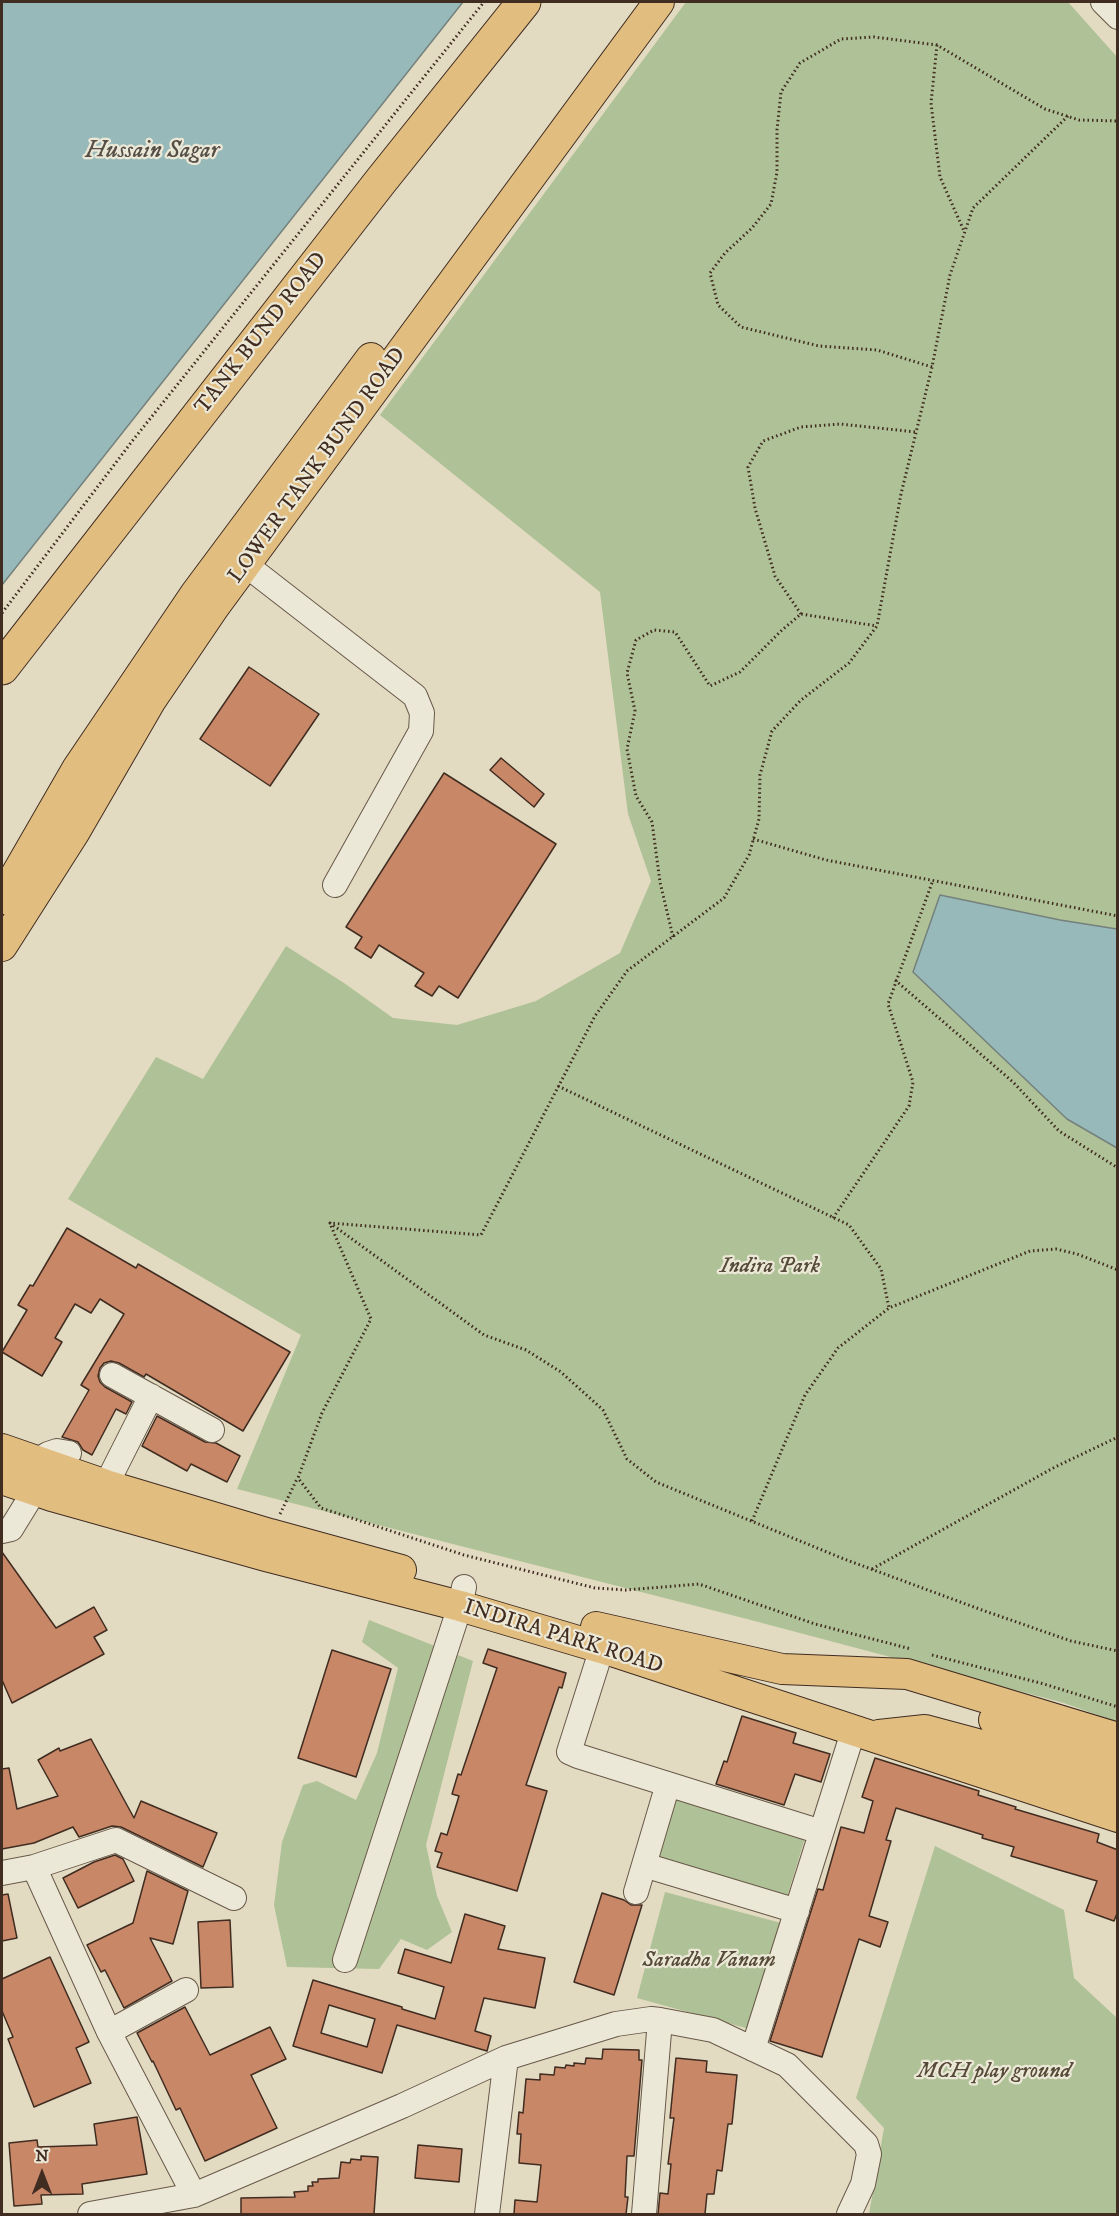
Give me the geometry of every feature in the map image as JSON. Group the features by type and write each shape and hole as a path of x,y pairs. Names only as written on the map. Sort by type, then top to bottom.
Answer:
{"highway":[{"path":"2,636 502,2"},
{"name":"TANK BUND ROAD","path":"2,668 373,191 524,2"}],"main road":[{"name":"LOWER TANK BUND ROAD","path":"2,899 77,769 196,593 636,2"},
{"name":"LOWER TANK BUND ROAD","path":"2,946 74,833 151,700 214,607 658,2"},
{"name":"INDIRA PARK ROAD","path":"2,1449 35,1476 266,1556 462,1596"},
{"name":"INDIRA PARK ROAD","path":"2,1479 89,1470 270,1534 604,1639 860,1734 1118,1817"},
{"name":"INDIRA PARK ROAD","path":"604,1639 782,1669 914,1663 1118,1738"},
{"path":"914,1663 943,1701 1118,1766"},
{"path":"860,1734 925,1730 966,1741 1118,1794"}],"street":[{"path":"1102,2 1118,17"},
{"path":"246,565 415,696 422,713 421,731 335,885"},
{"path":"112,1375 212,1430"},
{"path":"2,1531 10,1529 48,1454 57,1452 89,1470 151,1396"},
{"path":"345,1960 462,1596"},
{"path":"604,1639 569,1752 821,1832"},
{"path":"753,2049 821,1832 860,1734"},
{"path":"636,1892 668,1784"},
{"path":"2,1873 34,1867 116,1840 234,1898"},
{"path":"644,1865 797,1911"},
{"path":"34,1867 109,2032 194,2195"},
{"path":"109,2032 186,1990"},
{"path":"100,2213 194,2195 402,2106 506,2058 615,2024 651,2019 713,2030 787,2065 866,2144 869,2154 863,2184 849,2214"},
{"path":"644,2214 660,2020"},
{"path":"487,2214 506,2058"}],"path":[{"path":"2,612 133,440 484,2"},
{"path":"932,367 878,350 819,346 741,327 718,305 710,273 725,253 752,228 771,204 777,172 777,130 781,93 800,63 841,39 874,37 937,45 1045,109 1079,120 1118,121"},
{"path":"937,45 931,103 940,177 965,232"},
{"path":"330,1223 481,1235 595,1016 627,971 724,898 749,855 759,819 760,775 772,731 801,700 849,663 878,626 901,494 932,367 950,275 973,208 1068,116"},
{"path":"878,626 801,614 775,576 755,508 748,467 764,441 801,427 840,424 916,432"},
{"path":"673,937 660,882 652,822 636,796 627,749 635,711 627,673 636,640 654,630 675,632 710,686 740,672 801,614"},
{"path":"753,839 826,860 1118,916"},
{"path":"834,1218 909,1106 912,1082 888,1004 933,880"},
{"path":"896,980 1013,1082 1059,1131 1118,1168"},
{"path":"558,1086 849,1225 881,1269 889,1308"},
{"path":"270,1534 298,1478 322,1413 371,1319 330,1223"},
{"path":"330,1223 484,1335 526,1350 561,1372 603,1410 627,1459 656,1482 872,1569 1071,1641 1118,1652"},
{"path":"752,1521 805,1395 838,1348 889,1308 1030,1251 1056,1249 1077,1254 1118,1270"},
{"path":"872,1569 1055,1467 1118,1437"},
{"path":"298,1478 321,1508 464,1555 595,1588 626,1590 699,1584 815,1624 914,1663"},
{"path":"932,1655 1044,1684 1118,1707"}],"green space":[{"name":"Indira Park","path":"686,2 1068,2 1118,58 1117,1722 1064,1703 747,1619 237,1489 301,1335 68,1199 156,1057 203,1079 286,946 393,1018 457,1025 536,1001 620,953 651,881 628,814 600,592 380,415"},
{"path":"369,1620 473,1661 426,1845 437,1896 452,1932 427,1950 401,1939 379,1969 287,1967 274,1905 282,1842 303,1785 317,1781 356,1800 377,1753 398,1668 362,1642"},
{"path":"676,1798 805,1838 787,1897 658,1856"},
{"name":"MCH play ground","path":"935,1846 1064,1910 1074,1978 1117,2018 1117,2214 869,2214 884,2128 856,2098"},
{"name":"Saradha Vanam","path":"665,1892 781,1923 753,2030 637,1998"}],"water":[{"name":"Hussain Sagar","path":"2,2 463,2 2,585"},
{"path":"940,895 1060,920 1117,929 1117,1148 1067,1119 913,972"}],"building":[{"path":"249,667 319,714 270,786 200,739"},
{"path":"501,758 544,794 534,807 490,770"},
{"path":"444,773 556,844 458,998 439,986 432,996 415,986 424,973 379,945 371,958 355,948 362,937 346,927"},
{"path":"67,1228 136,1268 138,1264 290,1352 243,1431 146,1374 144,1377 111,1361 104,1363 98,1376 105,1387 132,1402 126,1414 116,1409 92,1455 83,1450 78,1442 62,1437 89,1390 81,1385 124,1314 100,1299 91,1313 75,1304 55,1338 62,1342 42,1376 2,1352 27,1310 18,1305 30,1285 33,1286"},
{"path":"157,1416 205,1442 216,1443 240,1456 227,1482 191,1464 187,1471 142,1446"},
{"path":"2,1552 56,1628 94,1607 107,1630 94,1637 104,1654 12,1703 2,1680"},
{"path":"488,1649 566,1673 562,1688 559,1687 526,1785 547,1791 517,1891 437,1867 442,1853 435,1851 441,1833 447,1835 459,1796 452,1794 458,1774 461,1775 497,1668 483,1663"},
{"path":"332,1650 391,1669 356,1777 298,1758"},
{"path":"742,1716 796,1733 793,1743 830,1754 821,1782 795,1774 784,1805 716,1784 724,1761 727,1762"},
{"path":"91,1739 134,1818 141,1801 217,1833 203,1867 121,1827 112,1826 79,1837 73,1827 34,1843 2,1849 2,1769 9,1768 17,1809 58,1796 38,1760 59,1748 60,1751"},
{"path":"875,1758 979,1791 978,1795 1016,1807 1015,1809 1099,1834 1097,1842 1118,1850 1118,1911 1114,1921 1086,1911 1097,1881 1011,1856 1014,1847 896,1808 886,1840 891,1841 869,1916 888,1922 880,1947 859,1939 822,2057 770,2041 818,1889 823,1890 841,1827 864,1833 873,1801 862,1797"},
{"path":"115,1855 123,1859 134,1881 78,1908 63,1878 94,1862"},
{"path":"147,1871 188,1891 173,1944 150,1938 172,1981 124,2008 105,1970 101,1972 87,1945 133,1923"},
{"path":"602,1893 624,1900 631,1905 642,1905 614,1995 574,1982"},
{"path":"8,1894 17,1938 2,1941 2,1895"},
{"path":"465,1914 505,1926 498,1949 545,1958 535,2008 484,1998 475,2031 491,2036 487,2051 397,2025 382,2073 293,2046 313,1980 435,2019 444,1987 398,1973 405,1949 451,1963","holes":["329,2005 375,2019 367,2047 321,2033"]},
{"path":"230,1920 233,1987 201,1988 198,1922"},
{"path":"50,1957 89,2042 76,2048 91,2083 34,2107 8,2039 13,2037 2,2011 2,1979"},
{"path":"185,2007 210,2055 270,2027 286,2059 251,2075 277,2128 205,2161 180,2108 176,2110 137,2033"},
{"path":"603,2049 639,2050 639,2060 642,2060 634,2156 627,2156 626,2214 514,2214 515,2200 537,2202 541,2165 519,2163 521,2134 517,2134 519,2112 523,2113 526,2079 540,2080 540,2074 554,2075 555,2067 565,2068 566,2065 574,2066 574,2063 585,2064 586,2058 602,2059"},
{"path":"676,2058 707,2061 706,2072 737,2075 732,2124 728,2124 722,2171 717,2170 714,2194 707,2194 705,2214 658,2214 660,2193 668,2194 671,2164 668,2164 674,2118 670,2118"},
{"path":"137,2117 147,2174 82,2184 83,2194 41,2195 42,2204 14,2206 9,2143 37,2140 38,2147 97,2145 94,2124"},
{"path":"418,2145 462,2149 459,2182 415,2178"},
{"path":"361,2156 378,2157 374,2214 241,2214 241,2198 295,2197 294,2192 308,2191 308,2186 313,2186 312,2182 318,2182 318,2179 339,2178 341,2162 350,2163 351,2159 361,2160"}]}
